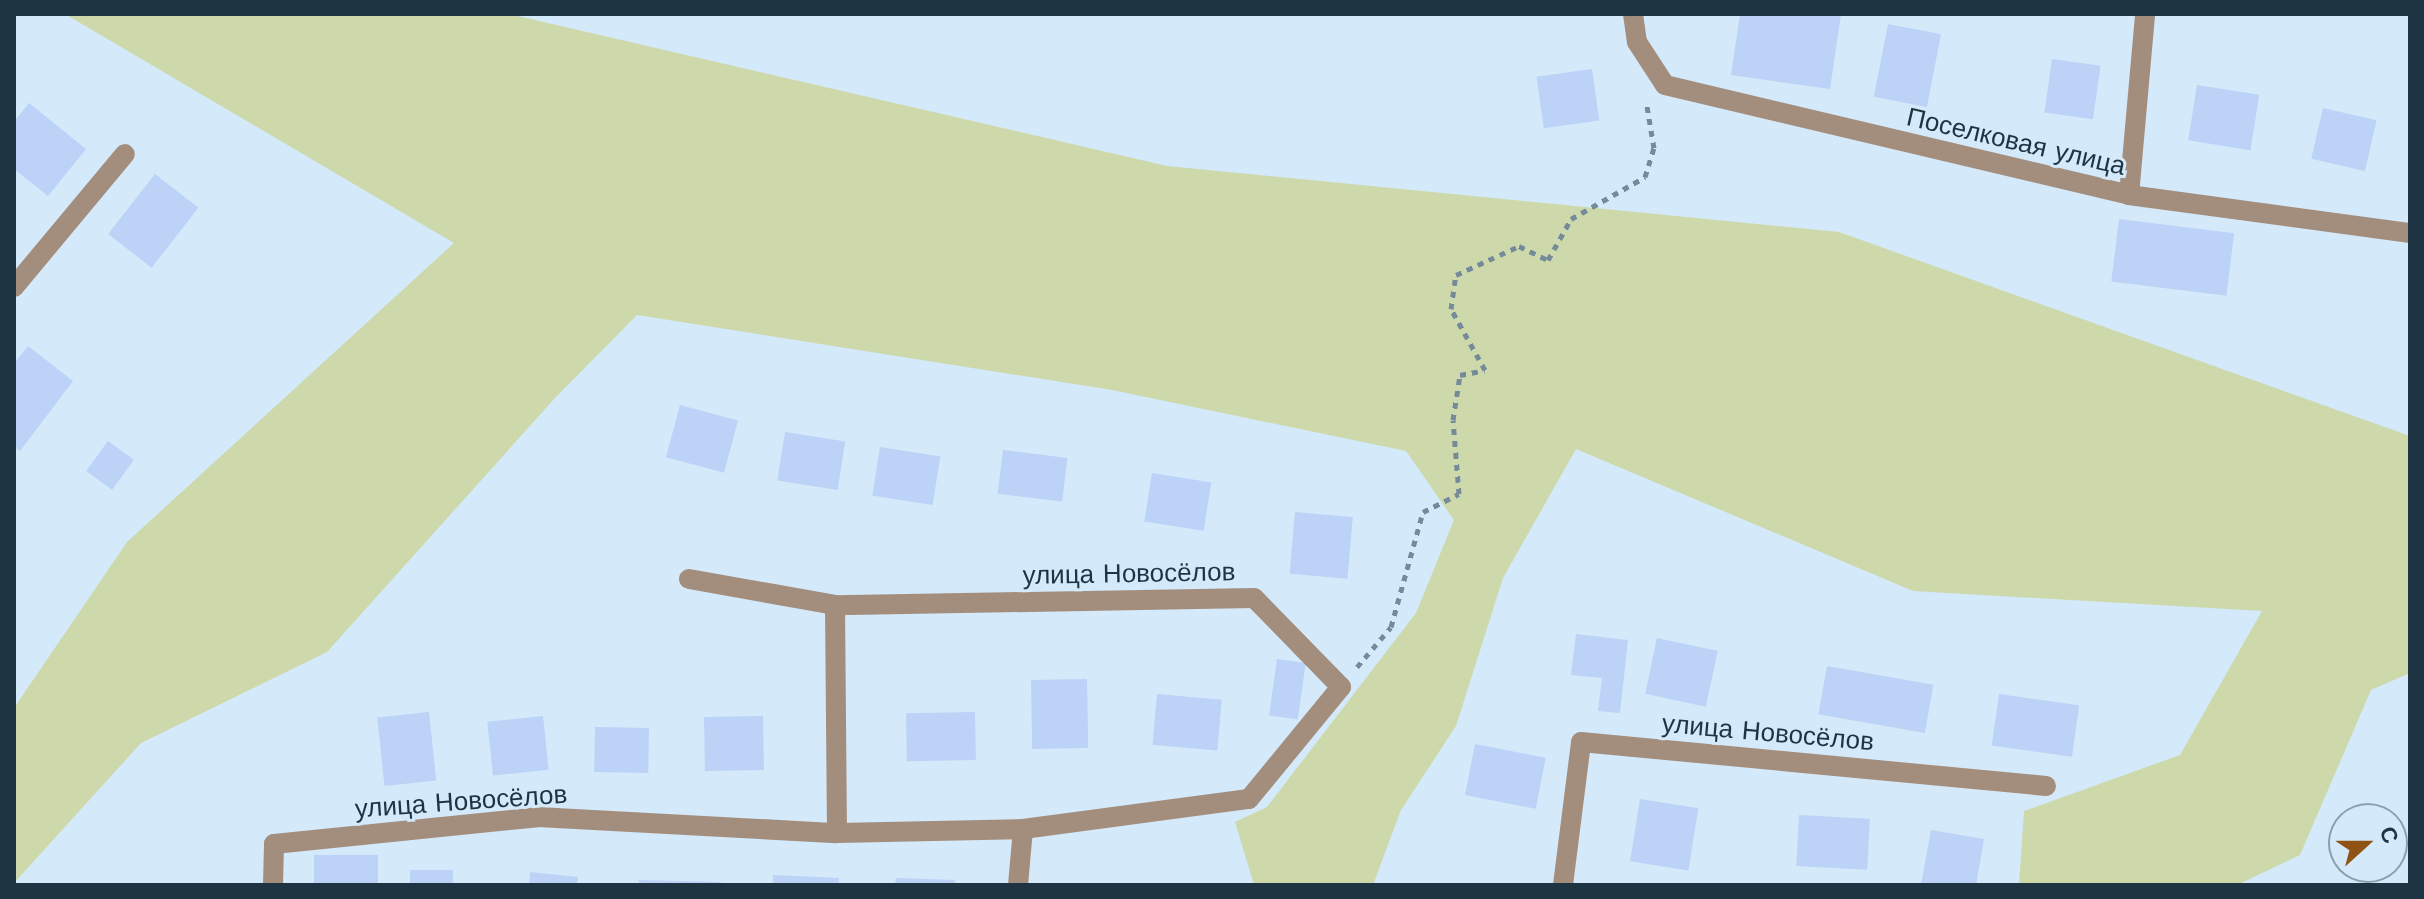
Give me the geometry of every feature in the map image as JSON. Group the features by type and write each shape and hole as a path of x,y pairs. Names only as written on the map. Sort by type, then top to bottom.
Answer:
{"street":[{"name":"Поселковая улица","path":"1633,14 1637,42 1665,85 2129,195 2410,233"},
{"path":"2129,195 2145,14"},
{"path":"14,287 125,154"},
{"name":"улица Новосёлов","path":"273,885 274,844 538,817 837,833 1023,829 1249,799 1341,687 1254,598 835,605 689,579"},
{"path":"835,605 837,833"},
{"name":"улица Новосёлов","path":"1563,885 1581,742 2046,786"},
{"path":"1018,885 1023,829"}],"path":[{"path":"1341,687 1391,627 1423,512 1459,494 1453,420 1460,375 1485,370 1451,309 1456,275 1519,246 1548,260 1571,219 1645,177 1654,148 1646,103"}],"green space":[{"path":"65,14 509,14 1167,166 1839,232 2410,436 2410,673 2371,690 2300,855 2237,885 2019,885 2024,811 2180,755 2262,611 1913,591 1576,449 1503,578 1456,726 1401,810 1373,885 1254,885 1235,822 1267,807 1416,613 1454,520 1406,451 1112,390 637,315 555,398 327,652 141,743 14,883 14,708 127,542 454,243"}],"building":[{"path":"1740,14 1841,14 1830,89 1731,75"},
{"path":"1888,24 1941,34 1927,107 1874,97"},
{"path":"2052,59 2101,66 2093,119 2044,112"},
{"path":"1592,69 1599,120 1544,128 1537,77"},
{"path":"2197,85 2259,95 2250,150 2188,140"},
{"path":"29,103 86,149 48,196 14,169 14,122"},
{"path":"2323,108 2377,120 2365,171 2311,159"},
{"path":"155,174 198,208 152,268 108,234"},
{"path":"2119,219 2234,233 2226,296 2111,282"},
{"path":"28,346 73,381 20,451 14,446 14,364"},
{"path":"680,405 738,421 724,473 666,457"},
{"path":"785,432 845,442 838,490 777,480"},
{"path":"108,441 134,460 112,490 86,471"},
{"path":"880,447 940,457 933,505 872,495"},
{"path":"1003,450 1068,458 1062,502 998,494"},
{"path":"1152,473 1211,482 1204,531 1144,521"},
{"path":"1295,512 1353,517 1347,579 1290,574"},
{"path":"1576,634 1628,640 1620,713 1598,711 1602,678 1571,675"},
{"path":"1657,638 1718,651 1706,707 1645,694"},
{"path":"1277,659 1306,663 1298,719 1269,715"},
{"path":"1827,666 1933,685 1925,733 1818,714"},
{"path":"1087,679 1088,748 1032,749 1031,680"},
{"path":"1157,694 1222,700 1217,750 1153,745"},
{"path":"1999,694 2079,705 2072,757 1992,745"},
{"path":"429,712 436,781 384,786 377,717"},
{"path":"975,712 976,760 907,761 906,713"},
{"path":"543,716 549,770 493,776 487,722"},
{"path":"763,716 764,770 705,771 704,717"},
{"path":"595,727 649,728 648,773 594,772"},
{"path":"1475,744 1546,758 1536,809 1465,795"},
{"path":"1640,799 1698,808 1688,870 1630,861"},
{"path":"1799,815 1870,819 1867,870 1796,866"},
{"path":"1931,830 1984,839 1976,885 1921,885"},
{"path":"314,855 378,855 378,885 314,885"},
{"path":"410,870 453,870 453,885 410,885"},
{"path":"530,872 578,877 577,885 529,885"},
{"path":"773,875 839,878 839,885 773,885"},
{"path":"896,878 955,880 955,885 895,885"},
{"path":"639,880 721,882 721,885 639,885"}]}
